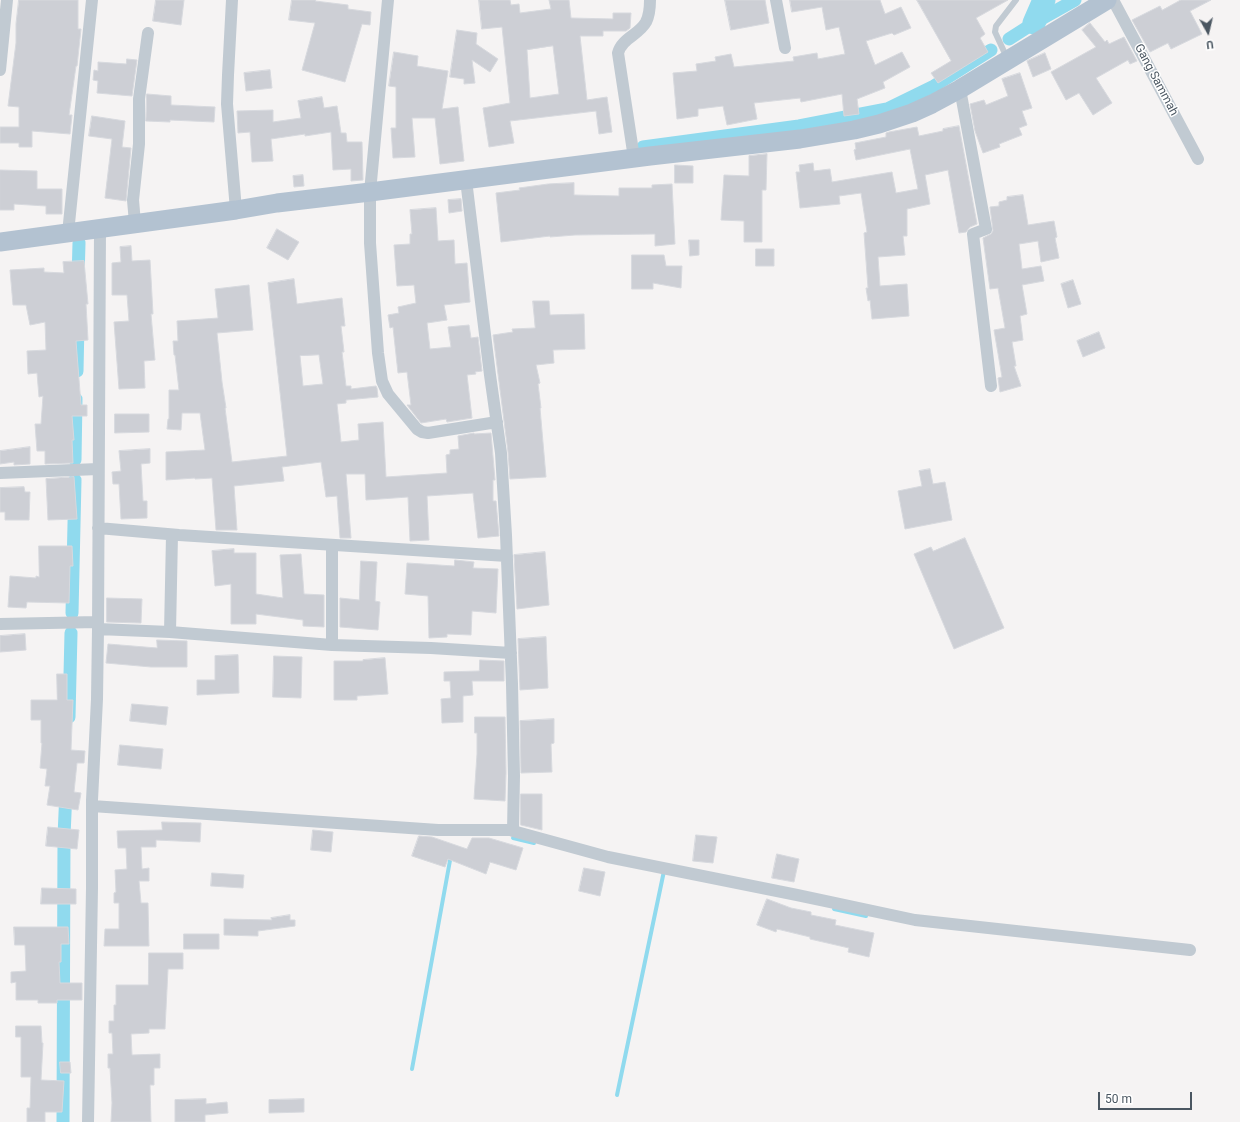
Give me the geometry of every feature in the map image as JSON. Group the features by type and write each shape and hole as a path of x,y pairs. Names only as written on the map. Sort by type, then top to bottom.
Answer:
{"main road":[{"path":"0,242 236,210 277,203 854,130 879,124 912,113 960,89 1107,0"}],"street":[{"path":"0,70 7,0"},
{"path":"68,233 92,0"},
{"path":"232,0 228,104 236,210"},
{"path":"388,0 370,192 370,244 380,373 388,394 417,429 422,432 428,433 497,422"},
{"path":"634,158 618,53 619,49 626,40 639,31 646,22 650,0"},
{"path":"776,0 785,48"},
{"name":"Gang Sammah","path":"1113,0 1198,159"},
{"path":"135,223 133,200 139,144 139,99 148,32"},
{"path":"960,89 986,229 973,234 991,386"},
{"path":"466,180 500,453 507,556 511,653 514,776 513,830"},
{"path":"88,1122 92,806 97,699 98,626 100,229"},
{"path":"0,473 98,469"},
{"path":"98,528 172,535 332,546 507,556"},
{"path":"170,632 172,535"},
{"path":"332,546 332,645"},
{"path":"0,624 98,626 332,645 431,648 511,653"},
{"path":"92,806 438,830 513,830 516,833 608,857 914,920 1190,950"}],"lane":[{"path":"1008,60 995,32 996,26 1016,0"}],"building":[{"path":"19,0 78,0 78,29 81,29 69,115 72,115 70,134 32,131 32,147 19,147 19,143 0,143 0,127 19,127 19,107 8,106 16,43 16,24"},
{"path":"156,0 184,0 181,25 153,21"},
{"path":"292,0 316,0 315,1 348,5 348,9 371,12 370,25 362,24 345,82 302,70 315,23 289,20"},
{"path":"479,0 510,0 511,5 519,4 520,13 551,9 549,0 569,0 571,18 613,19 613,13 631,13 630,28 626,31 603,31 603,36 580,36 587,100 607,97 612,132 599,134 596,111 510,121 514,143 489,147 483,108 510,103 502,27 482,29","holes":["553,46 559,94 530,98 527,50"]},
{"path":"725,0 765,0 769,23 731,30"},
{"path":"790,0 880,0 885,14 901,7 911,28 894,35 892,33 866,41 875,65 902,52 910,67 883,82 885,88 857,99 859,114 844,116 842,94 801,102 800,98 754,103 757,119 727,125 723,106 698,109 698,116 677,119 673,73 697,71 696,64 716,61 715,57 731,54 734,67 794,61 793,57 817,53 818,59 845,54 839,27 826,30 822,7 792,12"},
{"path":"917,0 1008,0 976,18 985,34 980,38 988,52 938,83 931,73 951,61"},
{"path":"1181,0 1211,0 1190,11 1202,34 1171,49 1168,43 1150,52 1132,20 1160,6 1162,10"},
{"path":"1090,23 1105,42 1107,40 1109,44 1124,37 1137,61 1130,64 1128,60 1096,78 1112,103 1093,115 1079,93 1066,100 1051,72 1096,47 1082,30"},
{"path":"457,30 477,33 476,44 498,59 490,72 472,60 475,83 464,84 464,79 450,77"},
{"path":"394,52 418,56 417,66 448,71 442,109 458,107 464,161 440,164 435,118 412,118 415,157 393,158 391,128 396,128 396,87 389,86"},
{"path":"1045,53 1051,69 1033,77 1027,61"},
{"path":"127,59 137,60 132,96 97,93 98,81 93,80 94,70 98,71 98,62 126,64"},
{"path":"270,70 272,88 246,91 244,73"},
{"path":"1020,73 1032,108 1022,111 1027,125 1019,128 1022,135 999,144 1000,147 983,153 975,131 970,104 984,100 986,105 1008,96 1002,79"},
{"path":"147,94 171,96 171,105 215,107 214,122 170,120 170,122 146,121"},
{"path":"322,97 324,108 337,106 341,133 346,133 347,142 362,142 363,180 351,181 351,169 333,170 331,132 271,139 273,161 252,162 250,132 238,133 237,111 273,110 273,122 301,118 298,101"},
{"path":"92,116 125,121 122,147 131,148 126,201 105,198 112,139 89,136"},
{"path":"959,126 977,224 970,227 966,232 959,233 948,170 925,175 930,204 907,209 907,236 903,236 905,255 878,257 880,286 907,284 909,316 872,319 870,300 868,301 866,288 868,288 864,233 867,232 861,193 839,196 840,204 800,208 796,172 800,172 799,165 813,163 814,171 830,169 832,182 892,172 896,193 918,189 910,149 856,160 854,150 856,149 855,143 886,137 886,133 889,132 917,127 919,136"},
{"path":"767,154 766,190 762,190 762,242 744,242 744,221 721,220 724,175 749,176 749,156"},
{"path":"675,165 693,166 693,183 675,183"},
{"path":"0,170 37,171 37,189 62,189 62,214 46,214 46,206 14,204 14,210 0,210"},
{"path":"303,175 304,186 294,187 293,176"},
{"path":"574,183 574,195 619,196 619,188 652,188 652,185 672,184 675,244 655,246 655,234 550,236 501,242 496,193 548,184"},
{"path":"1023,195 1028,225 1054,221 1057,237 1055,238 1059,258 1041,262 1038,241 1019,244 1022,269 1041,266 1044,281 1022,285 1027,314 1020,316 1023,340 1012,342 1016,366 1014,366 1021,386 1000,392 998,378 1002,377 994,330 1005,328 998,288 990,289 983,238 991,234 993,231 990,207 999,206 999,202 1007,200 1007,197"},
{"path":"461,199 462,211 449,213 448,200"},
{"path":"436,208 438,241 454,240 455,264 467,263 470,302 444,305 447,320 427,323 430,349 451,347 448,327 469,325 471,338 478,337 482,371 475,372 476,374 467,375 472,418 447,422 446,419 421,423 407,405 411,405 407,372 398,373 393,327 390,328 388,315 399,313 398,307 416,303 414,285 397,286 394,245 410,244 410,234 412,234 410,210"},
{"path":"277,229 299,242 288,260 267,248"},
{"path":"689,240 699,240 699,255 690,256"},
{"path":"131,246 132,261 150,260 153,314 151,314 155,360 144,361 145,388 119,389 114,322 129,321 127,295 112,295 112,263 121,262 120,247"},
{"path":"756,249 774,249 774,266 756,266"},
{"path":"632,255 664,255 666,266 682,266 681,288 653,283 653,289 632,289"},
{"path":"84,261 88,304 86,304 88,340 76,341 81,405 87,405 87,416 72,416 74,440 72,440 73,463 45,464 45,451 37,451 35,424 41,424 43,396 39,397 37,373 28,374 27,351 46,350 45,322 30,325 26,305 13,305 10,270 44,268 44,272 64,273 63,262"},
{"path":"294,279 297,304 342,298 345,326 341,326 344,352 342,352 346,386 351,386 351,389 376,386 378,397 346,400 346,403 337,404 341,442 359,440 358,424 383,422 386,477 447,473 446,455 450,454 450,450 459,449 458,436 474,433 491,433 495,480 493,480 493,501 496,501 499,536 478,538 473,493 427,496 429,540 410,541 408,497 366,500 365,474 346,474 351,538 340,538 337,496 326,497 321,462 282,467 284,481 234,486 237,530 216,530 212,478 166,480 166,452 205,450 200,413 182,413 181,430 167,429 169,419 169,390 179,390 173,341 178,341 177,321 218,318 215,289 249,285 253,330 217,333 232,462 287,456 268,283","holes":["319,355 323,384 303,386 300,356"]},
{"path":"1073,280 1081,304 1068,308 1061,284"},
{"path":"533,301 549,301 550,315 584,314 585,349 553,350 554,363 536,365 540,383 538,384 546,477 510,479 493,335 513,332 512,329 535,328"},
{"path":"1099,332 1105,348 1083,357 1077,341"},
{"path":"115,414 149,414 149,432 115,433"},
{"path":"30,447 30,464 14,465 14,462 0,464 0,451"},
{"path":"150,449 150,463 141,464 143,501 147,501 147,518 121,519 119,484 113,484 112,472 121,471 119,451"},
{"path":"930,469 933,484 945,482 952,520 905,529 898,491 922,486 919,471"},
{"path":"74,477 77,519 48,520 46,479"},
{"path":"24,487 25,492 30,492 29,520 5,520 5,512 0,512 0,488"},
{"path":"965,538 1004,628 954,649 914,554 931,547 933,551"},
{"path":"39,546 72,546 73,566 70,566 69,603 27,602 26,608 8,607 10,576 39,577"},
{"path":"234,549 234,553 256,553 256,594 283,598 280,555 301,554 304,594 324,595 324,627 303,626 303,620 256,614 256,624 231,624 231,584 215,586 212,551"},
{"path":"545,552 549,605 517,609 514,555"},
{"path":"455,560 474,562 473,568 498,569 496,613 472,611 471,635 447,634 447,637 429,638 428,596 405,594 407,563 454,566"},
{"path":"361,561 377,562 375,601 380,602 378,630 340,627 340,598 359,600"},
{"path":"107,598 142,599 141,623 107,622"},
{"path":"25,634 26,650 0,652 0,636"},
{"path":"546,637 548,688 520,690 518,639"},
{"path":"157,640 187,641 187,667 151,667 106,663 108,644 157,648"},
{"path":"238,655 239,693 197,695 197,680 215,680 215,656"},
{"path":"274,656 302,657 301,698 273,697"},
{"path":"385,658 388,694 357,696 357,700 334,700 334,661 363,661"},
{"path":"480,660 504,661 504,681 472,681 473,695 463,696 463,722 442,723 441,699 451,698 450,681 444,681 444,672 479,671"},
{"path":"57,674 67,674 67,700 73,700 71,750 85,751 84,763 77,763 74,792 81,793 78,810 47,805 50,786 45,786 47,769 40,768 42,743 41,720 31,720 31,700 57,700"},
{"path":"132,704 168,707 166,725 130,721"},
{"path":"475,717 505,717 505,801 474,799 477,754"},
{"path":"554,719 554,743 551,744 552,772 521,773 520,721"},
{"path":"120,745 163,749 161,769 118,765"},
{"path":"521,794 542,794 542,830 521,825"},
{"path":"162,822 201,823 200,842 156,840 156,847 141,847 142,869 149,868 149,881 139,881 141,903 148,903 149,946 104,946 105,929 119,929 119,903 114,903 114,893 116,892 115,870 127,869 126,848 118,848 117,831 162,830"},
{"path":"48,827 79,830 77,849 46,846"},
{"path":"313,830 333,832 331,852 311,850"},
{"path":"696,835 717,837 713,863 693,861"},
{"path":"419,836 432,837 467,849 472,838 489,838 523,848 516,870 490,862 486,874 448,859 445,867 412,856"},
{"path":"777,854 799,859 794,882 772,878"},
{"path":"584,868 605,872 600,896 579,891"},
{"path":"212,873 244,875 243,888 211,886"},
{"path":"42,888 76,889 76,904 41,904"},
{"path":"767,899 791,908 811,912 811,915 836,920 835,925 874,933 869,957 848,952 849,948 810,939 810,937 777,929 776,932 757,925"},
{"path":"290,915 290,920 295,920 295,926 258,931 258,936 224,935 224,919 272,920 271,918"},
{"path":"14,927 68,927 69,944 61,944 61,962 59,962 60,983 82,983 82,1000 57,1000 57,1003 38,1003 38,1000 16,1000 16,982 11,983 11,972 26,971 25,945 15,945"},
{"path":"184,934 219,934 219,949 184,949"},
{"path":"149,953 183,953 183,969 168,969 165,1029 149,1029 149,1033 131,1034 132,1055 160,1054 160,1068 154,1068 154,1085 150,1085 151,1122 111,1122 112,1103 108,1054 113,1054 112,1033 109,1033 109,1021 114,1021 116,985 148,985"},
{"path":"16,1026 41,1026 43,1043 41,1080 64,1081 62,1112 45,1112 45,1122 27,1122 27,1108 30,1108 31,1077 21,1077 21,1037 16,1037"},
{"path":"60,1062 70,1062 71,1073 61,1073"},
{"path":"206,1099 206,1104 227,1102 228,1113 205,1115 205,1122 175,1122 175,1100"},
{"path":"304,1099 304,1112 269,1113 269,1100"}],"waterway":[{"path":"1034,23 1044,0"},
{"path":"1009,39 1075,0"},
{"path":"643,147 799,126 887,109 934,86 991,50"},
{"path":"78,279 79,243"},
{"path":"77,371 78,323"},
{"path":"75,460 76,399"},
{"path":"72,613 75,480"},
{"path":"69,717 71,633"},
{"path":"63,1122 64,836 66,791"},
{"path":"513,838 534,843"},
{"path":"412,1069 451,855"},
{"path":"617,1095 664,871"},
{"path":"834,909 866,916"}]}
